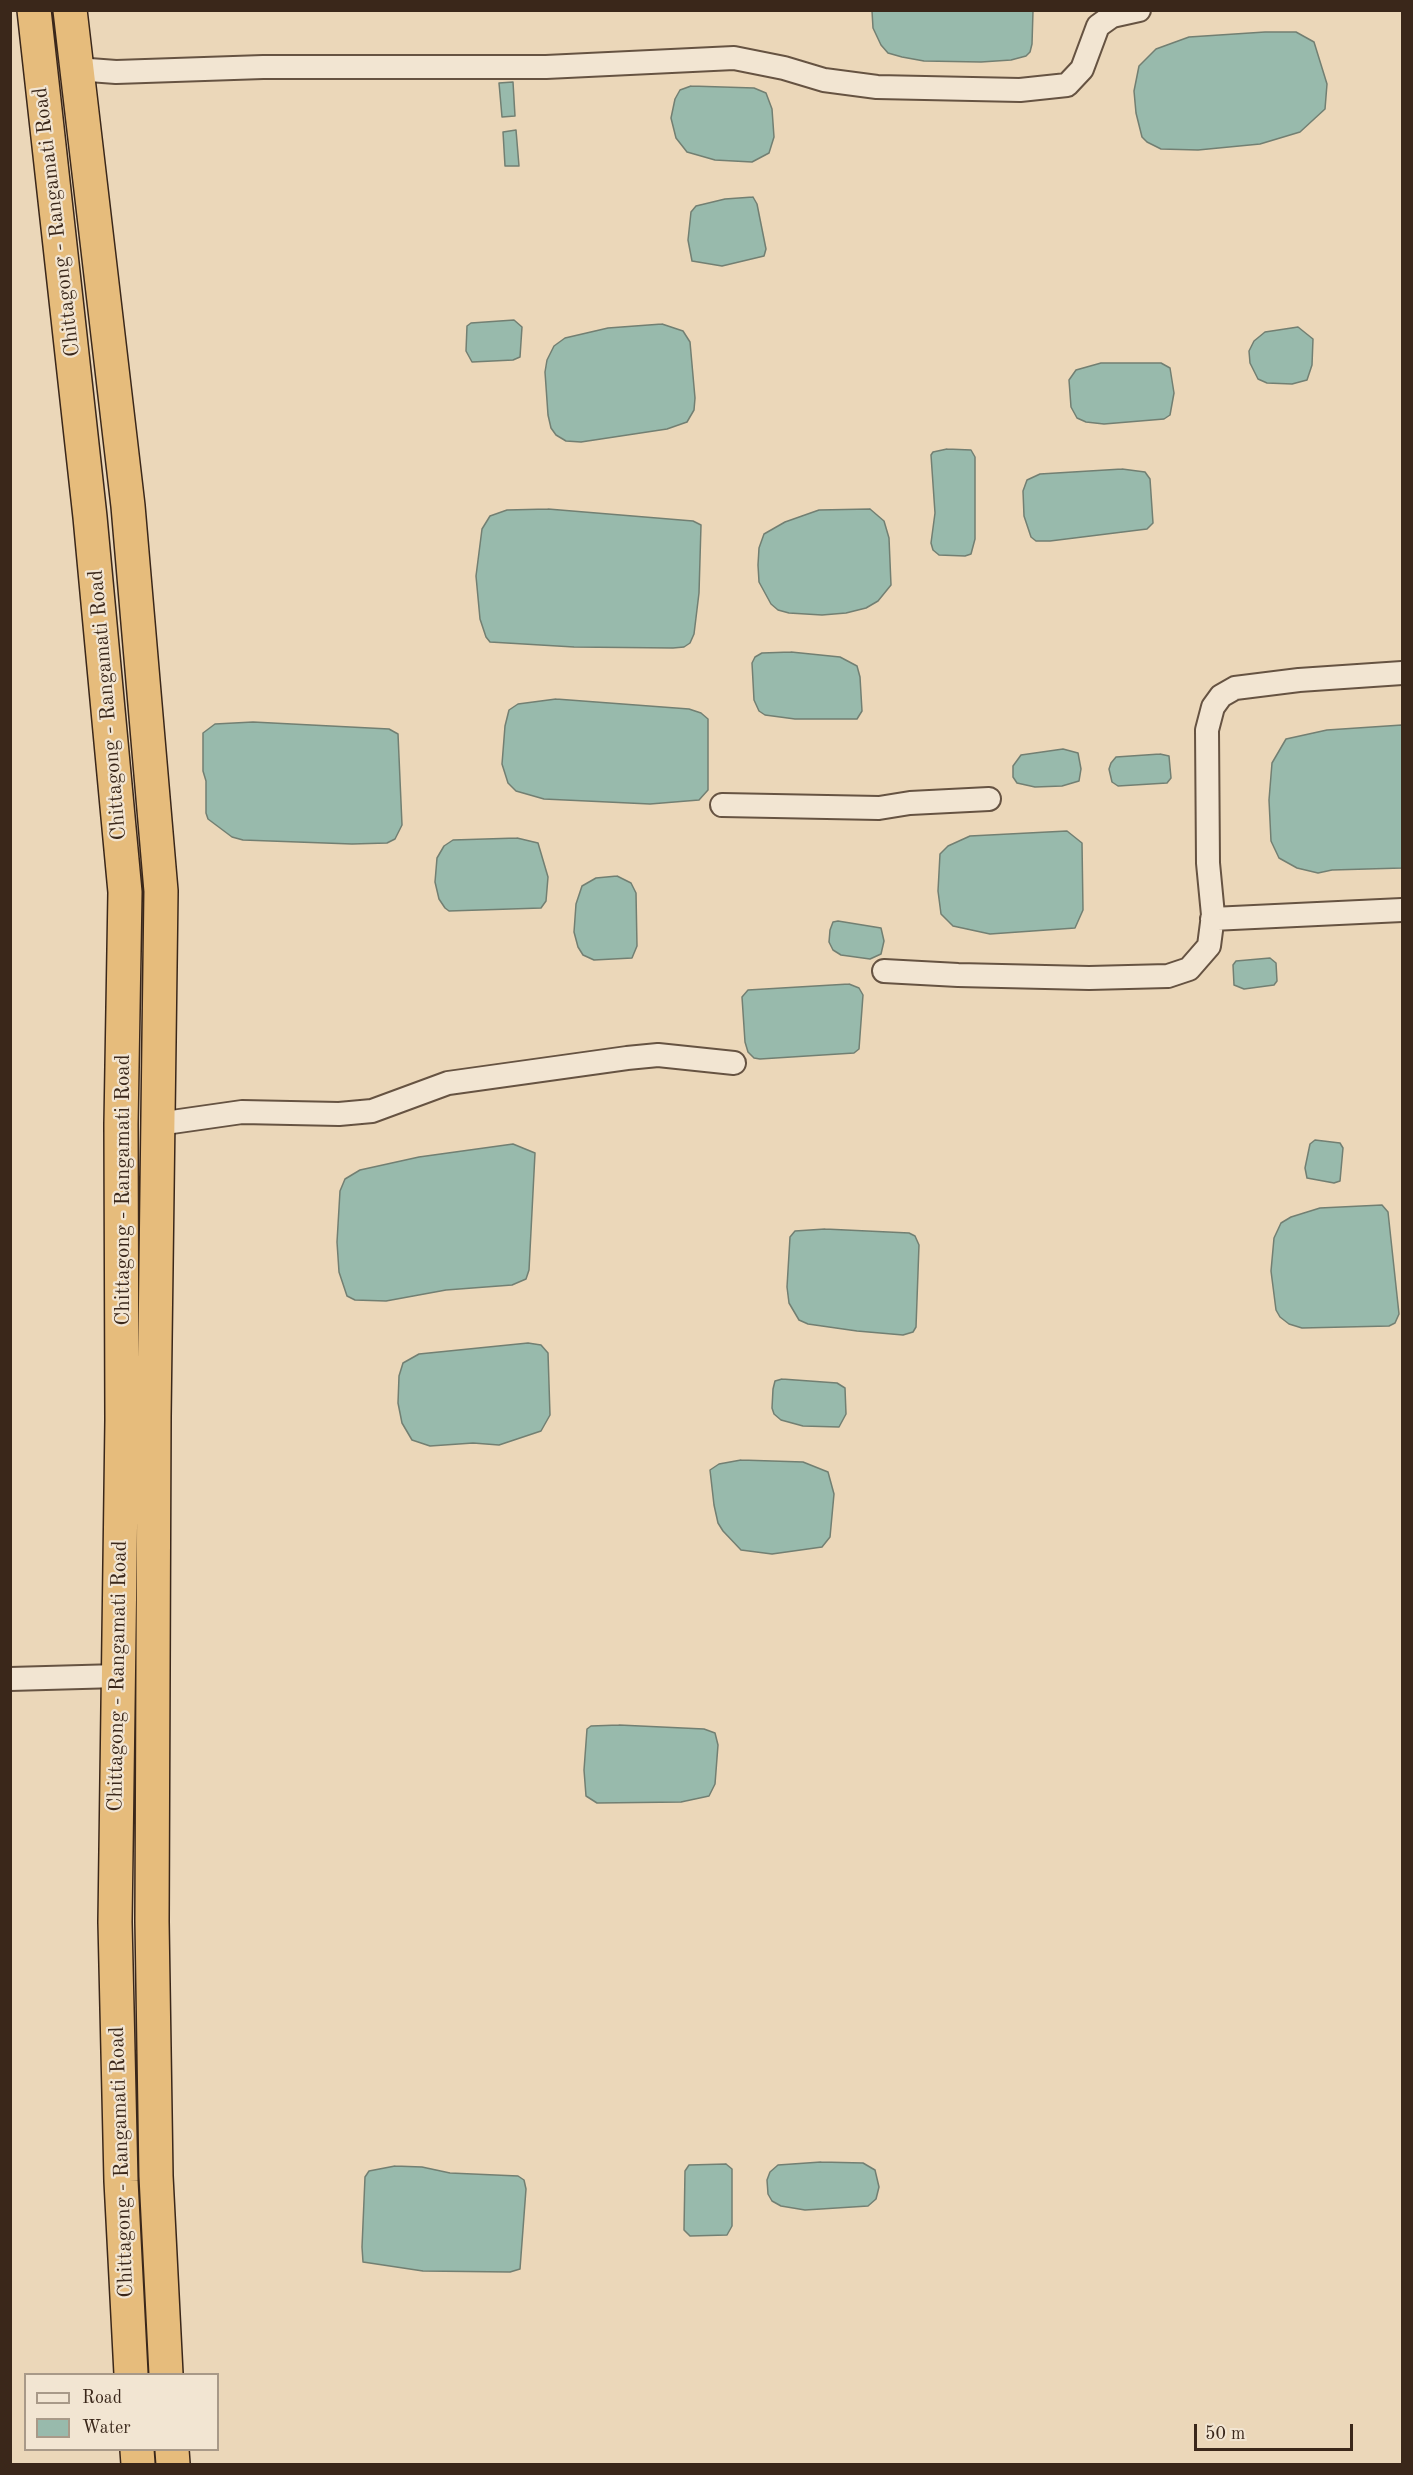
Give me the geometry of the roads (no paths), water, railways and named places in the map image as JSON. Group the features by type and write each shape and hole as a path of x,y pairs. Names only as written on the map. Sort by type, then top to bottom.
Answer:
{"highway":[{"name":"Chittagong - Rangamati Road","path":"34,10 90,518 124,892 121,1124 122,1420 115,1922 121,2181 131,2373"},
{"name":"Chittagong - Rangamati Road","path":"70,10 128,506 160,891 152,1921 156,2176 166,2373"}],"street":[{"path":"76,69 116,72 297,67 546,67 734,58 784,68 824,81 877,87 1020,90 1067,85 1082,69 1098,26 1112,16 1139,10"},
{"path":"884,971 1089,978 1168,976 1189,969 1209,946 1212,919 1208,863 1207,730 1213,707 1221,696 1235,688 1299,680 1402,673"},
{"path":"722,805 879,808 910,803 989,799"},
{"path":"1212,919 1402,910"},
{"path":"158,1124 242,1112 339,1114 372,1111 448,1083 627,1058 658,1055 734,1063"},
{"path":"10,1679 118,1676"}],"water":[{"path":"872,11 1033,11 1032,44 1026,56 1011,60 924,61 902,57 888,53 881,45 873,28"},
{"path":"1296,32 1314,42 1327,84 1325,109 1300,132 1260,144 1198,150 1161,149 1142,137 1134,91 1139,66 1156,49 1189,37"},
{"path":"513,82 515,116 502,117 499,83"},
{"path":"691,86 754,88 766,93 772,109 774,137 769,153 752,162 715,160 687,152 676,138 671,118 675,99 680,90"},
{"path":"516,130 519,166 505,166 503,132"},
{"path":"753,197 757,204 766,249 764,256 722,266 692,261 688,240 691,212 696,206 725,199"},
{"path":"514,320 522,327 520,357 513,360 472,362 466,351 467,326 471,323"},
{"path":"662,324 683,331 690,342 695,398 694,410 687,422 667,429 581,442 566,441 556,435 551,428 548,415 545,372 547,360 554,346 565,338 608,328"},
{"path":"1298,327 1313,339 1312,365 1307,380 1292,384 1267,383 1258,379 1250,363 1249,351 1254,341 1265,332"},
{"path":"1101,363 1161,363 1170,368 1174,393 1170,415 1164,419 1104,424 1086,422 1077,418 1071,407 1069,380 1076,370"},
{"path":"947,449 971,450 975,457 975,539 971,554 965,556 939,555 933,550 931,543 935,513 931,455 933,452"},
{"path":"1122,469 1145,472 1150,479 1153,523 1147,529 1050,541 1036,541 1031,537 1024,516 1023,491 1027,480 1040,474"},
{"path":"548,509 693,521 701,525 699,593 694,634 690,643 684,647 673,648 574,647 490,642 480,619 476,576 482,529 490,516 507,510"},
{"path":"870,509 884,521 889,538 891,585 878,601 866,608 846,613 822,615 789,613 778,610 771,604 759,582 759,548 764,534 785,522 819,510"},
{"path":"791,652 840,657 857,666 862,711 857,719 795,719 765,715 759,711 754,700 752,663 755,657 762,653"},
{"path":"556,699 689,709 701,713 708,719 708,790 699,800 650,804 544,799 516,791 508,783 502,764 505,726 509,710 518,704"},
{"path":"253,722 389,729 398,734 402,825 395,839 387,843 352,844 243,840 232,837 208,819 206,781 203,771 203,733 215,724"},
{"path":"1402,725 1402,868 1332,870 1318,873 1297,868 1279,858 1271,841 1269,800 1272,763 1286,739 1327,730"},
{"path":"1063,749 1078,753 1081,769 1079,781 1062,786 1035,787 1017,783 1013,777 1013,766 1021,755"},
{"path":"1160,754 1169,756 1171,778 1167,783 1118,786 1112,782 1109,769 1116,757"},
{"path":"1067,831 1082,843 1083,910 1075,928 990,934 953,926 941,914 938,891 940,854 948,846 970,836"},
{"path":"517,838 538,843 548,877 546,901 541,908 449,911 445,908 439,899 435,882 437,858 444,846 453,840"},
{"path":"617,876 631,883 636,893 637,946 632,958 594,960 583,955 578,947 574,932 576,904 582,886 596,878"},
{"path":"833,922 881,928 884,941 881,954 870,959 841,955 833,950 829,942 830,930"},
{"path":"1270,958 1276,963 1277,981 1274,985 1244,989 1234,985 1233,965 1236,961"},
{"path":"849,984 859,988 863,995 859,1049 854,1053 760,1059 754,1058 748,1052 745,1042 742,997 748,990"},
{"path":"1315,1140 1340,1143 1343,1148 1340,1181 1334,1183 1307,1178 1305,1168 1310,1144"},
{"path":"513,1144 535,1153 529,1270 526,1279 512,1285 446,1290 386,1301 355,1300 347,1296 339,1272 337,1242 340,1191 345,1179 360,1170 419,1157"},
{"path":"1382,1205 1388,1212 1399,1314 1395,1323 1389,1326 1302,1328 1289,1324 1280,1317 1276,1310 1271,1271 1274,1238 1281,1223 1291,1217 1320,1208"},
{"path":"825,1229 909,1233 915,1236 919,1245 916,1327 913,1332 903,1335 857,1331 808,1324 799,1320 789,1303 787,1287 790,1237 795,1231"},
{"path":"528,1343 541,1345 548,1353 550,1415 541,1431 499,1445 473,1443 430,1446 412,1440 402,1423 398,1403 399,1376 403,1363 419,1354"},
{"path":"782,1379 837,1383 845,1388 846,1414 839,1427 803,1426 781,1420 774,1414 772,1408 775,1381"},
{"path":"741,1460 803,1462 828,1472 834,1494 830,1537 822,1547 772,1554 741,1550 723,1531 718,1523 714,1505 710,1470 719,1464"},
{"path":"591,1726 704,1729 715,1733 718,1745 715,1784 709,1796 681,1802 597,1803 586,1796 584,1770 587,1729"},
{"path":"821,2162 863,2163 875,2170 879,2187 876,2199 868,2206 805,2210 781,2206 772,2201 768,2194 767,2180 770,2172 778,2165"},
{"path":"726,2164 732,2169 732,2226 727,2235 690,2236 684,2230 685,2171 689,2165"},
{"path":"395,2166 422,2167 450,2173 518,2176 524,2180 526,2189 520,2269 510,2272 423,2271 363,2262 365,2177 369,2171"}]}
